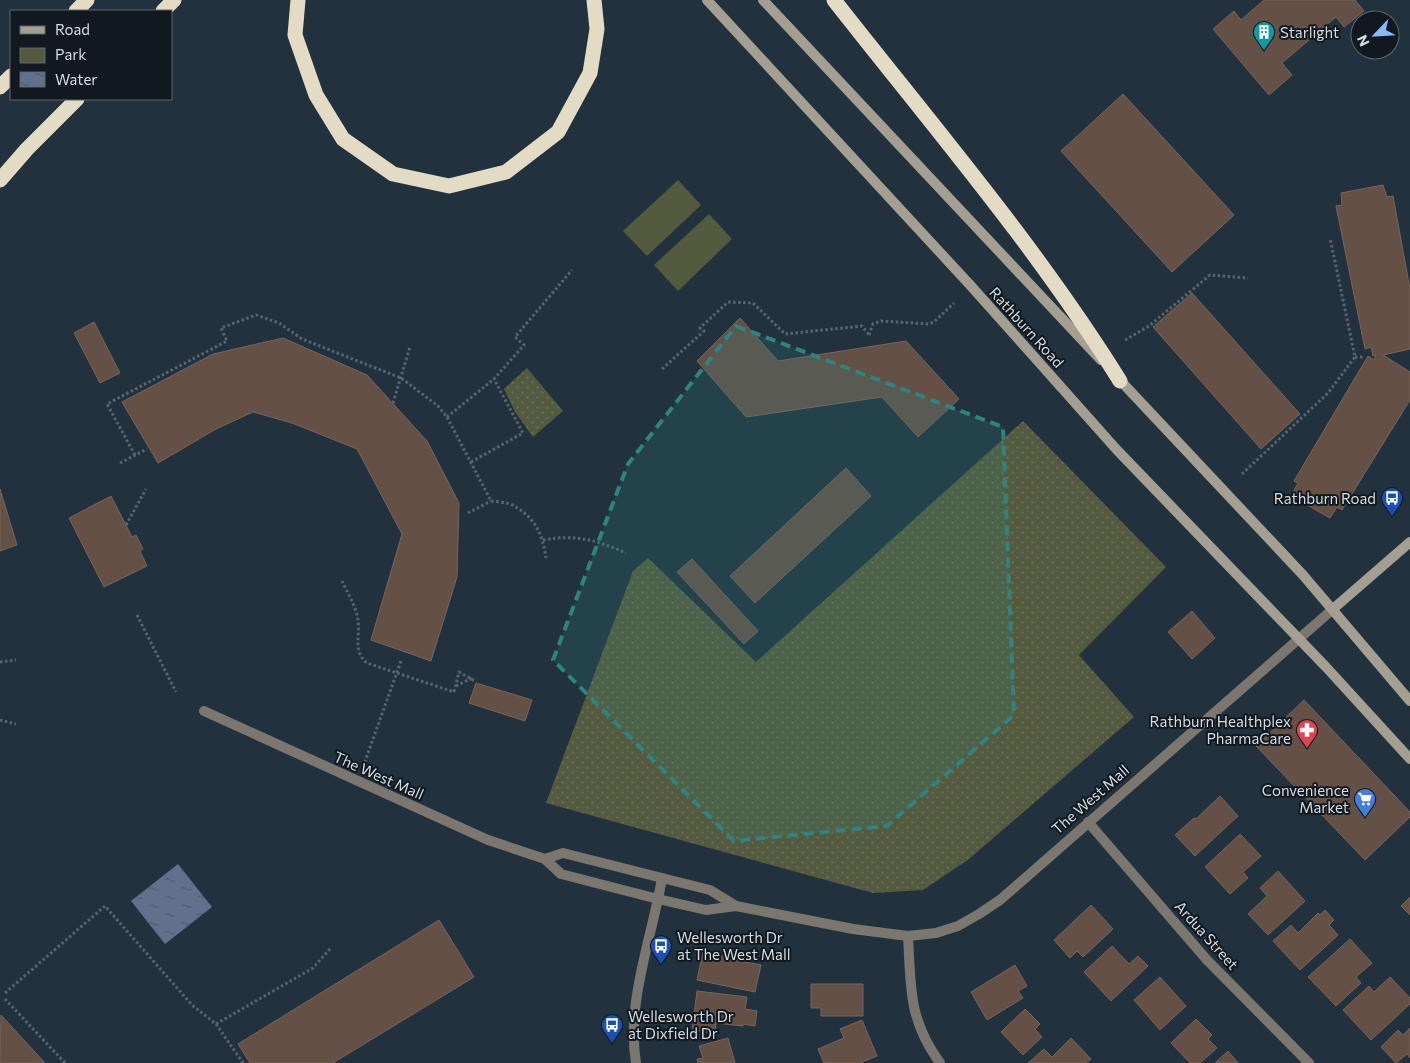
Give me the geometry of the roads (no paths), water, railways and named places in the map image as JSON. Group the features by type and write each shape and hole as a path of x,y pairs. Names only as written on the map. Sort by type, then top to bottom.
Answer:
{"highway":[{"path":"77,10 87,0"},
{"path":"164,10 174,0"},
{"path":"298,0 295,35 316,95 343,139 393,174 449,186 506,172 558,132 590,74 597,29 594,0"},
{"path":"834,0 1030,248 1089,331 1120,381"},
{"path":"0,87 10,77"},
{"path":"0,176 76,100"},
{"path":"0,180 27,149"}],"main road":[{"name":"Rathburn Road","path":"707,0 971,286 1117,450 1299,638 1410,759"},
{"name":"Rathburn Road","path":"763,0 1333,609 1410,701"},
{"name":"The West Mall","path":"1333,609 1410,542"}],"street":[{"name":"The West Mall","path":"204,711 488,840 545,859 560,874 706,910 736,906 853,929 908,936 936,932 958,926 1000,900 1333,609"},
{"name":"Ardua Street","path":"1088,822 1207,960 1309,1063"},
{"name":"The West Mall","path":"545,859 563,852 710,890 736,906"},
{"path":"636,1063 634,1050 635,1004 662,878"},
{"path":"908,936 912,1001 915,1015 927,1044 940,1063"}],"water":[{"path":"178,864 212,907 165,944 131,901"}],"place":[{"name":"Starlight","path":"1264,51"},
{"name":"Rathburn Road","path":"1392,517"},
{"name":"Rathburn Healthplex PharmaCare","path":"1307,749"},
{"name":"Convenience Market","path":"1365,818"},
{"name":"Wellesworth Dr at The West Mall","path":"661,965"},
{"name":"Wellesworth Dr at Dixfield Dr","path":"612,1044"}]}
